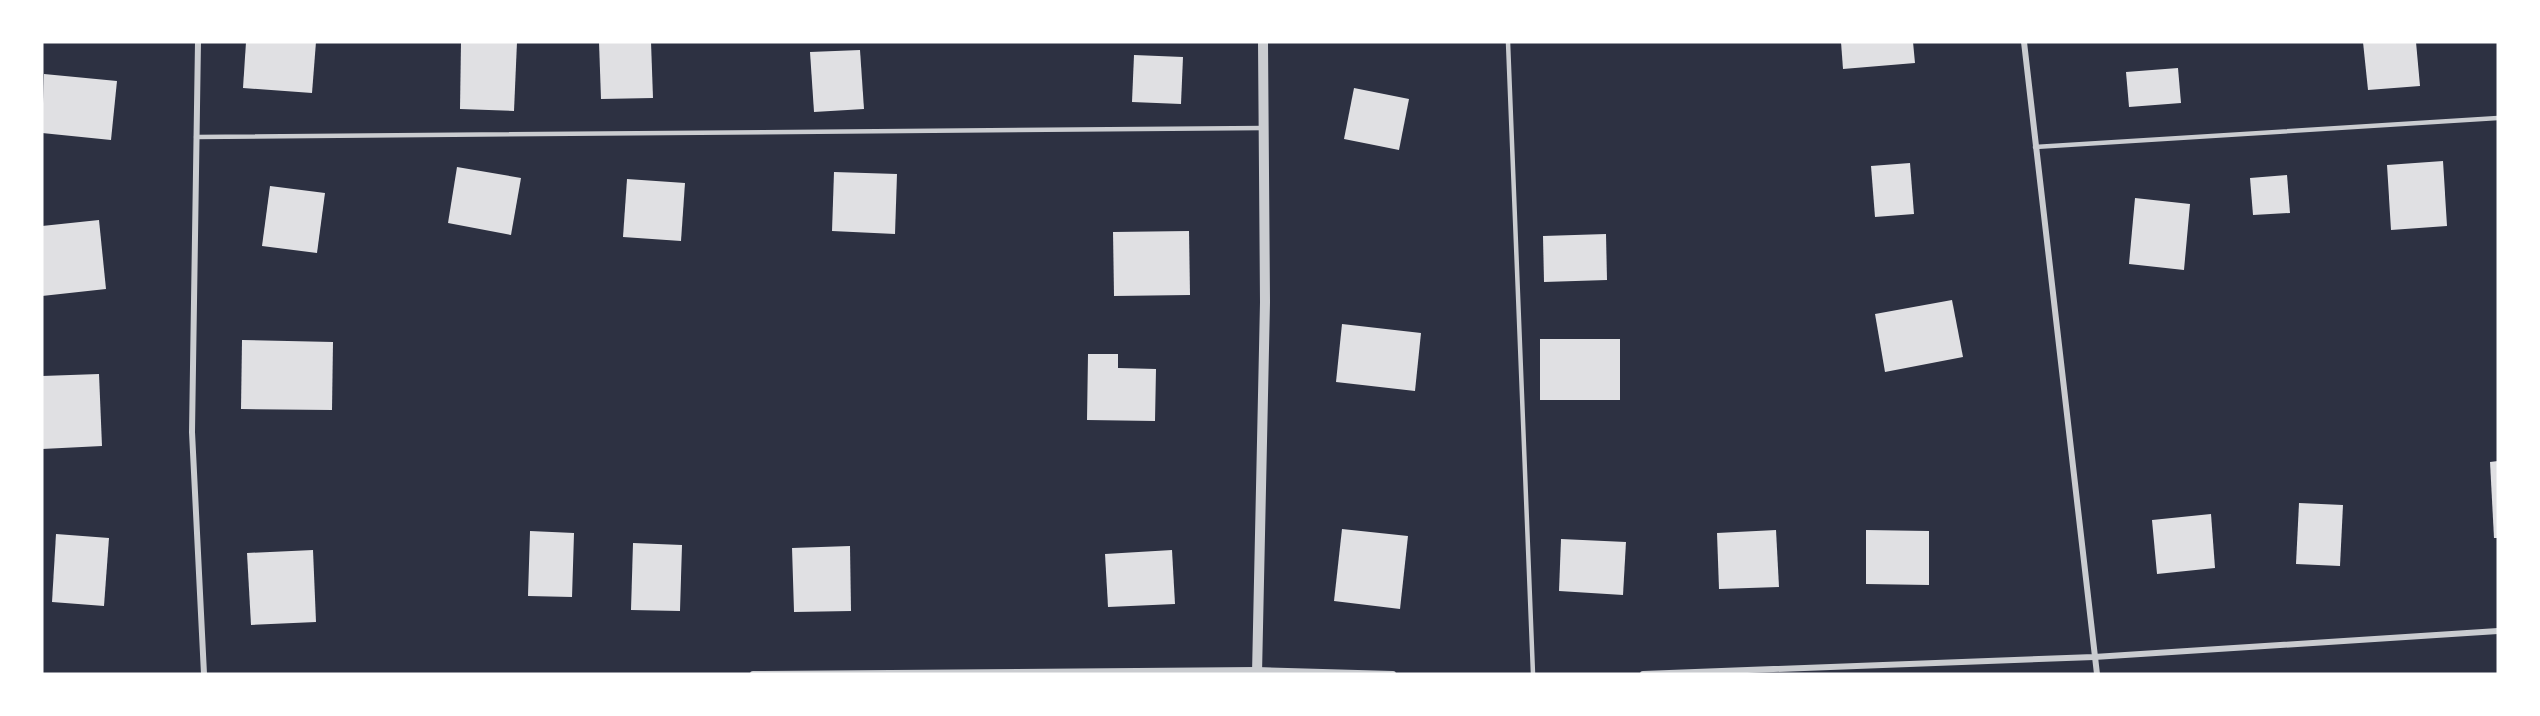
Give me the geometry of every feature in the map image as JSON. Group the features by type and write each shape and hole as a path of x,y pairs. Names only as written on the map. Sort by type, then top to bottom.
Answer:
{"street":[{"path":"198,42 192,432 204,674"},
{"path":"1257,672 1265,302 1263,42"},
{"path":"2024,42 2097,674"},
{"path":"1643,674 2094,657 2498,631"},
{"path":"753,674 1257,672 1393,674"}],"lane":[{"path":"1508,42 1533,674"},
{"path":"2035,147 2498,118"},
{"path":"196,136 1264,128"}],"building":[{"path":"246,42 316,42 312,93 243,88"},
{"path":"461,42 517,42 514,111 460,109"},
{"path":"599,42 651,42 653,98 601,99"},
{"path":"1841,42 1913,42 1915,63 1843,69"},
{"path":"2363,42 2416,42 2420,86 2368,90"},
{"path":"860,50 864,109 814,112 810,52"},
{"path":"1134,55 1183,57 1181,104 1132,102"},
{"path":"2178,68 2181,103 2129,107 2126,72"},
{"path":"44,74 117,81 111,140 42,133"},
{"path":"1354,88 1409,99 1399,150 1344,139"},
{"path":"2443,161 2447,226 2391,230 2387,165"},
{"path":"1910,163 1914,214 1875,217 1871,166"},
{"path":"457,167 521,178 511,235 448,223"},
{"path":"834,172 897,174 895,234 832,231"},
{"path":"2287,175 2290,213 2253,215 2250,178"},
{"path":"627,179 685,183 681,241 623,237"},
{"path":"270,186 325,193 317,253 262,246"},
{"path":"2135,198 2190,204 2184,270 2129,264"},
{"path":"99,220 106,289 42,296 42,226"},
{"path":"1189,231 1190,295 1114,296 1113,232"},
{"path":"1606,234 1607,280 1544,282 1543,236"},
{"path":"1952,300 1963,357 1885,372 1875,314"},
{"path":"1342,324 1421,333 1415,391 1336,382"},
{"path":"1540,339 1620,339 1620,400 1540,400"},
{"path":"242,340 333,342 332,410 241,409"},
{"path":"1088,354 1118,354 1118,368 1156,369 1155,421 1087,420"},
{"path":"99,374 102,446 42,449 42,376"},
{"path":"2498,461 2498,538 2494,538 2490,462"},
{"path":"2299,503 2343,505 2340,566 2296,564"},
{"path":"2211,514 2215,568 2157,574 2152,520"},
{"path":"1342,529 1408,536 1400,609 1334,601"},
{"path":"1776,530 1779,587 1719,589 1717,533"},
{"path":"1866,530 1929,531 1929,585 1866,584"},
{"path":"530,531 574,533 572,597 528,596"},
{"path":"56,534 109,538 104,606 52,602"},
{"path":"1561,539 1626,542 1623,595 1559,591"},
{"path":"633,543 682,545 680,611 631,610"},
{"path":"850,546 851,611 794,612 792,548"},
{"path":"313,550 316,622 251,625 247,553"},
{"path":"1172,550 1175,604 1108,607 1105,554"}]}
